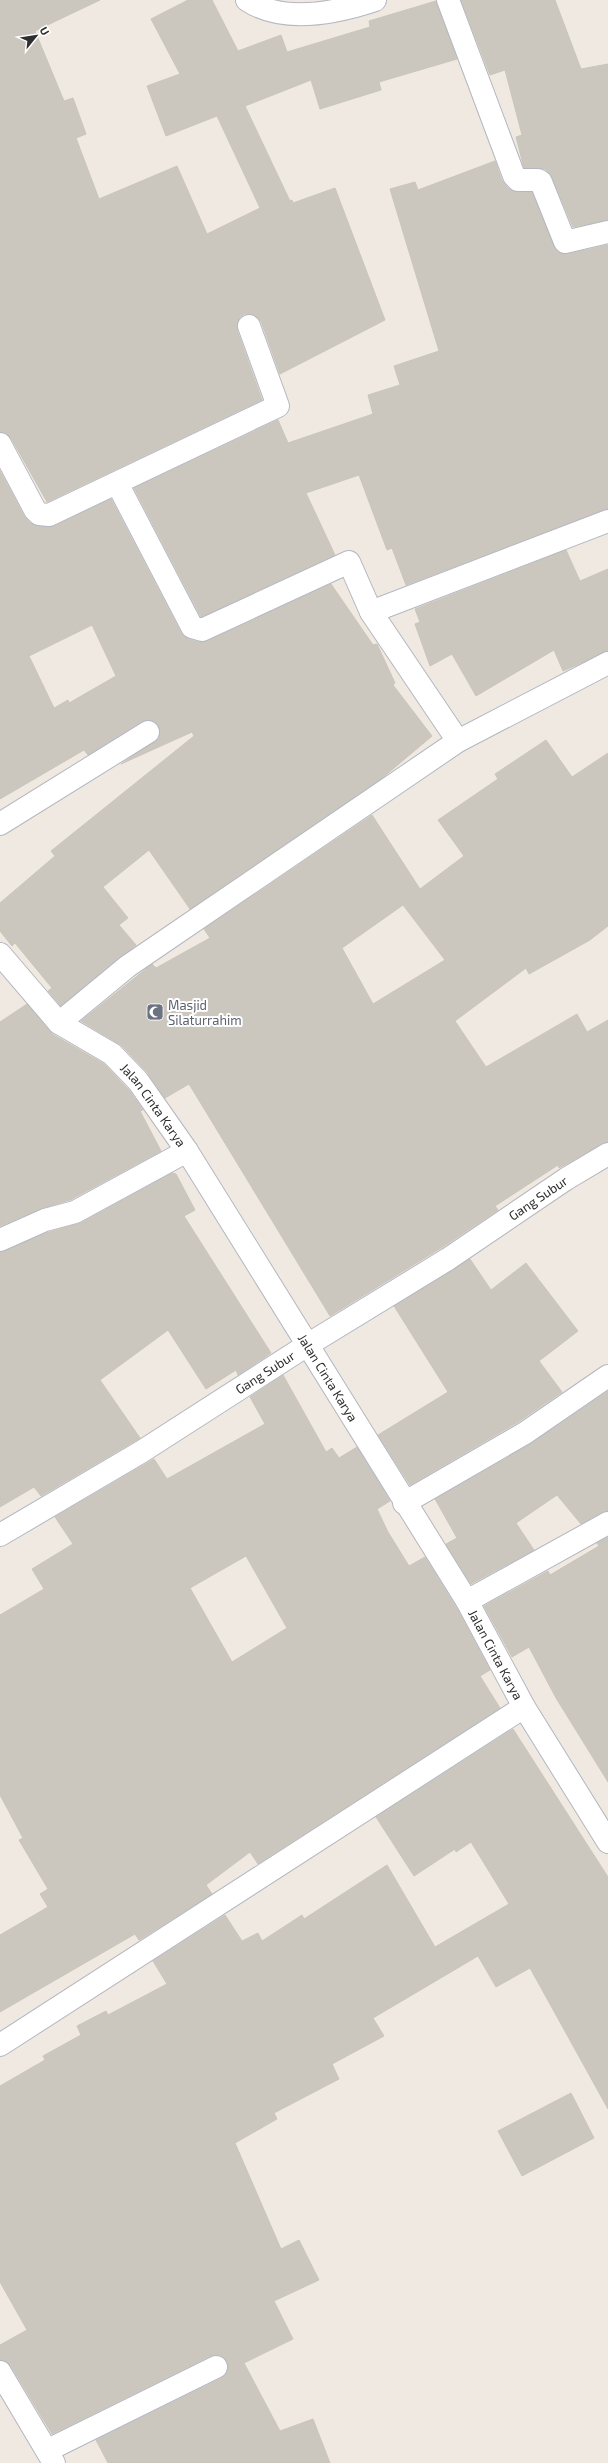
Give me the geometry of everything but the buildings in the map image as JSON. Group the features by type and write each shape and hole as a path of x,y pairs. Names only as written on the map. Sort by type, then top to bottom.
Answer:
{"street":[{"path":"247,0 257,7 285,13 321,13 375,0"},
{"path":"448,0 514,176 518,180 538,180 541,182 565,242 608,232"},
{"path":"0,444 35,510 39,514 50,515 278,406 249,326"},
{"path":"117,483 192,627 202,630 349,562 371,612 458,741"},
{"path":"371,612 608,521"},
{"path":"59,1022 128,966 458,741 608,663"},
{"path":"0,824 148,732"},
{"name":"Jalan Cinta Karya","path":"0,954 59,1022 112,1054 138,1081 187,1151 309,1344 404,1503 467,1601 524,1707 608,1842"},
{"path":"0,1240 45,1220 75,1212 187,1151"},
{"name":"Gang Subur","path":"0,1535 141,1452 309,1344 448,1259 566,1179 608,1154"},
{"path":"404,1503 525,1433 608,1376"},
{"path":"467,1601 608,1523"},
{"path":"0,2045 524,1707"},
{"path":"0,2372 51,2457 216,2367"}],"place":[{"name":"Masjid Silaturrahim","path":"155,1012"}]}
